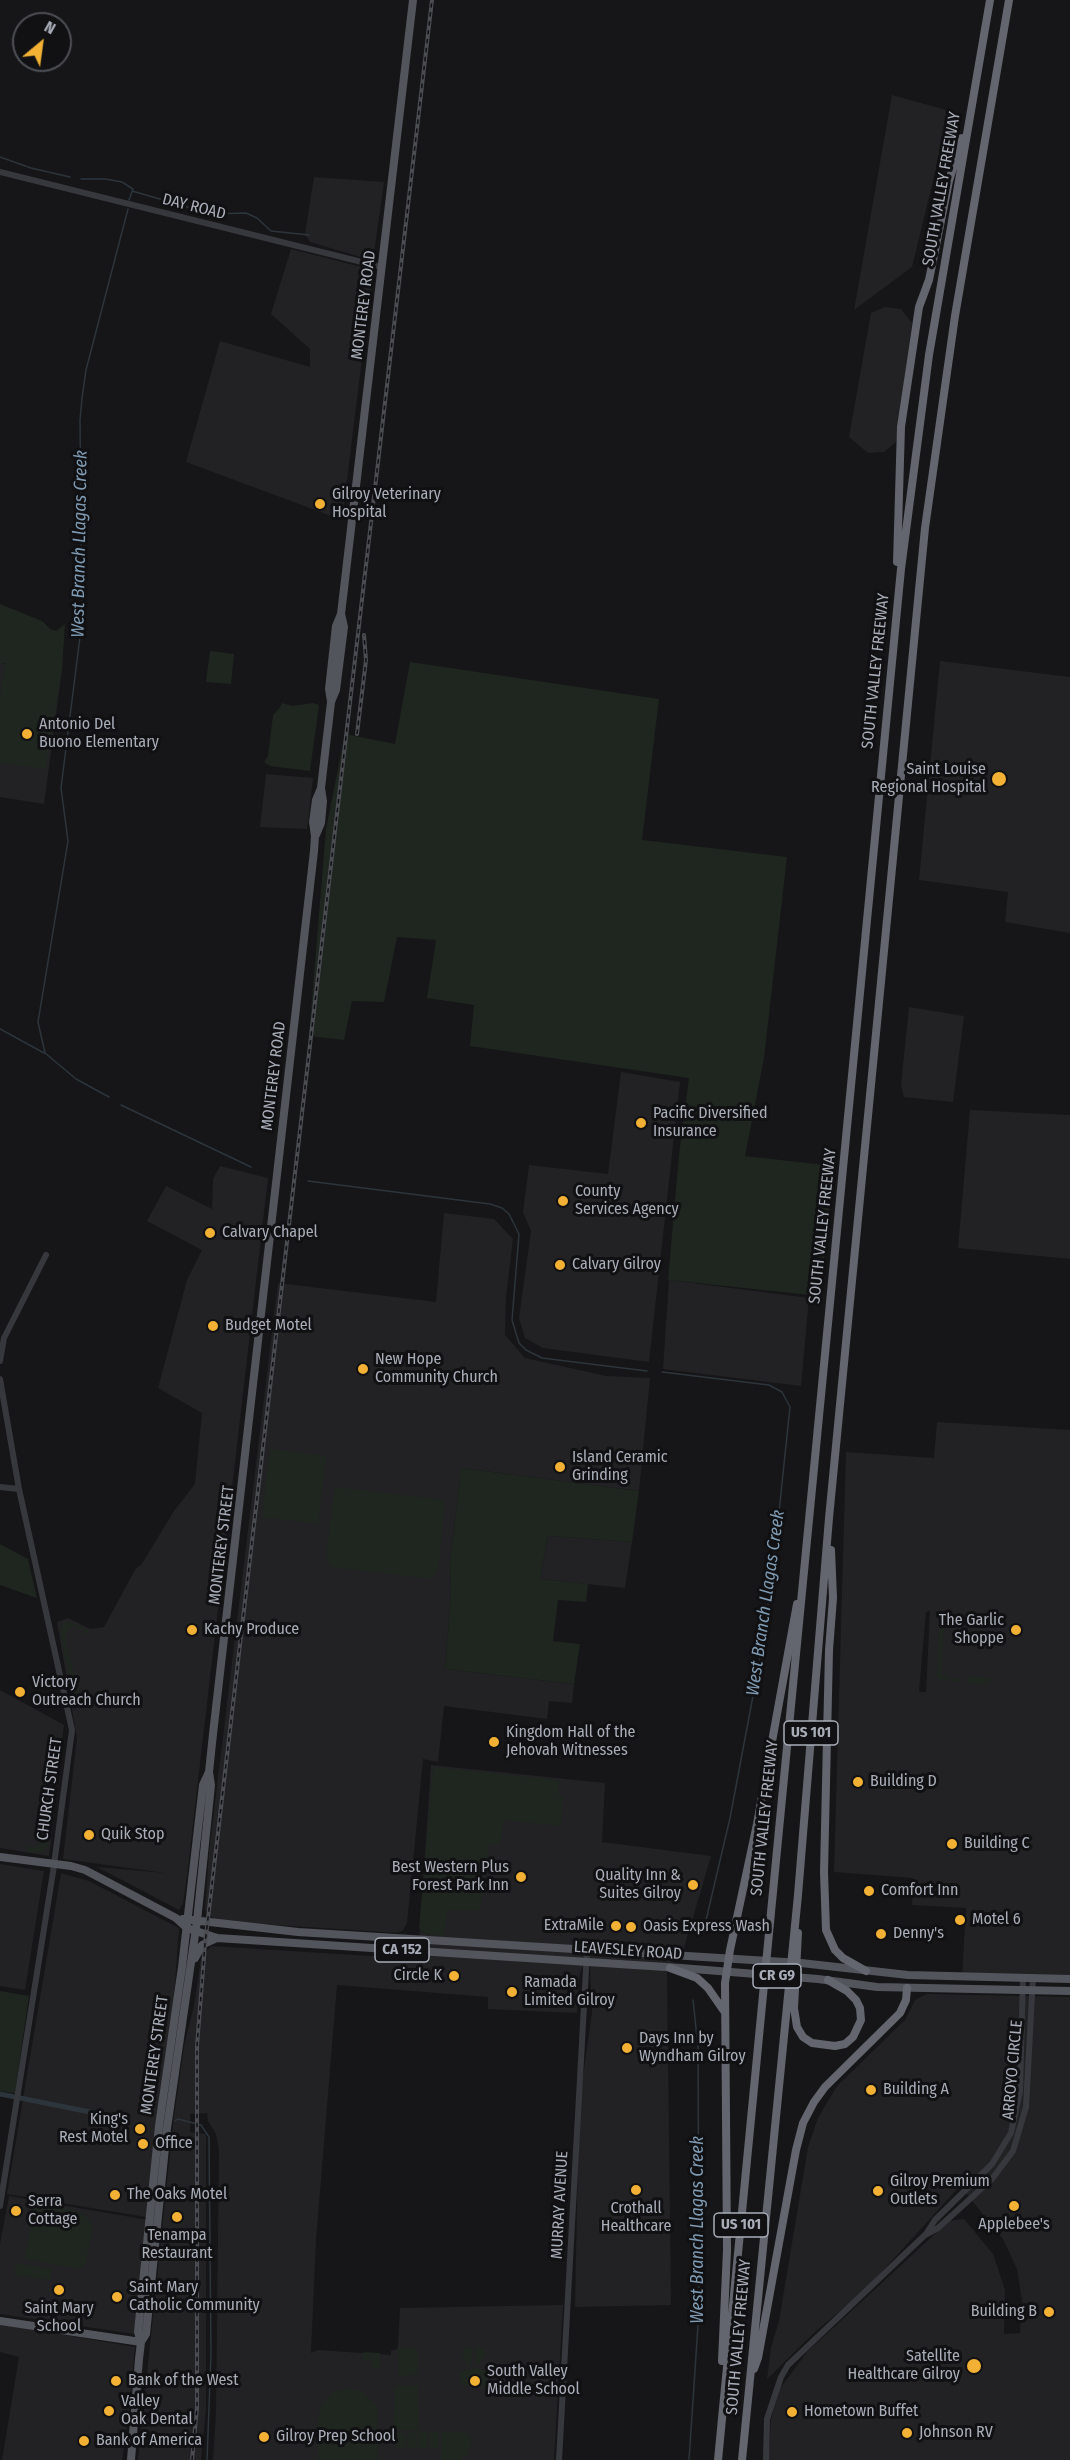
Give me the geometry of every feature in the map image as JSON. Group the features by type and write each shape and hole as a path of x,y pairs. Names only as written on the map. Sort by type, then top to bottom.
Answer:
{"highway":[{"name":"SOUTH VALLEY FREEWAY","path":"718,2460 906,525 921,408 990,0"},
{"name":"SOUTH VALLEY FREEWAY","path":"742,2460 791,1992 829,1518 925,528 951,337 1010,0"},
{"path":"893,653 901,426 919,307 929,280 949,181 973,100"},
{"path":"829,1518 833,1598 829,1650 824,1872 826,1930 835,1950 843,1958 866,1971"},
{"path":"718,2460 727,2261 726,1973 757,1824 794,1611 802,1590"},
{"name":"CA 152","path":"670,1968 697,1978 708,1988 725,2014"},
{"path":"791,1992 795,2020 803,2037 812,2043 826,2047 845,2044 859,2029 860,2008 847,1991 828,1980"},
{"path":"750,2380 758,2358 796,2150 806,2116 825,2087 900,2013 906,2000 907,1988"}],"main road":[{"name":"MONTEREY ROAD","path":"259,1320 315,836 321,823 323,801 321,788 331,702 336,690 344,627 341,614 413,0"},
{"name":"MONTEREY STREET","path":"131,2460 141,2342 138,2332 156,2154 190,1923 203,1785 208,1772 242,1488 259,1320"},
{"path":"0,1857 85,1870 176,1918 190,1923"},
{"name":"LEAVESLEY ROAD","path":"190,1923 195,1931 217,1938 670,1968 828,1980 872,1987 1070,1991"},
{"name":"LEAVESLEY ROAD","path":"190,1923 587,1951 812,1964 908,1975 1070,1979"},
{"name":"MONTEREY STREET","path":"141,2342 146,2334 167,2128 195,1931"},
{"path":"190,1974 200,1948 217,1938"},
{"path":"907,1988 908,1975"},
{"path":"0,2321 141,2342"}],"street":[{"name":"DAY ROAD","path":"0,172 382,267"},
{"path":"0,1361 4,1338 46,1255"},
{"name":"CHURCH STREET","path":"0,1379 19,1490 72,1730 54,1864 0,2206"},
{"path":"0,1487 19,1490"},
{"name":"MURRAY AVENUE","path":"559,2460 587,1951"},
{"name":"ARROYO CIRCLE","path":"766,2460 767,2419 781,2377 788,2365 926,2234 935,2220 992,2164 1011,2133 1020,2091 1023,1977"},
{"name":"ARROYO CIRCLE","path":"926,2234 938,2228 968,2203 992,2179 1013,2151 1020,2134 1026,2107 1033,1977"}],"shaded area":[{"path":"892,95 950,111 912,267 854,310"},
{"path":"314,177 384,182 374,253 364,258 310,242 305,234"},
{"path":"291,249 373,270 342,520 186,462 220,341 310,367 310,349 271,314"},
{"path":"885,307 901,309 912,323 896,442 884,452 868,453 849,437 871,313"},
{"name":"Antonio Del Buono Elementary","path":"0,604 42,621 50,629 56,631 65,624 62,670 45,769 0,763 0,699 5,663 0,663"},
{"path":"210,651 234,654 231,684 206,682"},
{"name":"Saint Louise Regional Hospital","path":"940,661 1070,677 1070,933 1005,922 1008,892 919,880"},
{"path":"410,662 659,699 642,840 787,857 764,1058 745,1156 834,1166 820,1296 668,1280 679,1155 689,1078 470,1046 474,1005 427,998 436,940 397,937 384,1002 352,1001 344,1040 309,1036 326,829 345,734 395,744"},
{"name":"Antonio Del Buono Elementary","path":"0,663 62,670 44,804 0,797"},
{"path":"282,703 292,706 313,703 319,705 310,771 270,766 264,762 268,756 273,715"},
{"path":"266,774 313,778 307,829 260,827"},
{"path":"909,1007 964,1016 953,1102 904,1097 901,1085"},
{"path":"621,1072 680,1082 649,1362 543,1348 525,1338 519,1318 531,1231 523,1212 529,1165 608,1174"},
{"path":"970,1110 1070,1115 1070,1259 958,1248"},
{"path":"220,1166 268,1178 187,1876 183,1904 179,1910 97,1867 166,1873 63,1859 77,1738 57,1622 68,1618 90,1629 104,1627 136,1568 141,1565 174,1511 195,1484 202,1413 158,1388 187,1280 202,1250 147,1221 166,1186 212,1209 213,1179"},
{"path":"444,1213 494,1219 513,1239 506,1297 505,1335 525,1358 606,1376 650,1378 639,1491 461,1468 450,1563 451,1594 445,1669 574,1684 572,1703 549,1701 547,1719 444,1706 438,1762 423,1759 407,1923 403,1930 398,1933 216,1921 205,1910 209,1852 278,1283 436,1302"},
{"path":"669,1280 809,1298 801,1386 663,1369"},
{"path":"937,1422 1070,1430 1070,1976 962,1977 966,1908 912,1905 913,1878 834,1872 846,1452 934,1458","holes":["930,1611 926,1692 919,1692 926,1612"]},
{"path":"270,1449 326,1456 318,1524 262,1517"},
{"path":"461,1468 639,1491 632,1542 548,1536 540,1579 588,1584 586,1602 558,1600 553,1641 580,1644 574,1684 445,1669 451,1594 450,1563"},
{"path":"335,1487 445,1500 439,1563 432,1579 331,1567 326,1555"},
{"path":"548,1536 632,1542 625,1588 540,1579"},
{"path":"0,1544 28,1559 37,1598 0,1585"},
{"path":"940,1616 945,1616 941,1674 947,1674 946,1678 960,1679 959,1682 937,1679"},
{"path":"65,1621 90,1630 88,1634 85,1634 84,1630 72,1626 66,1634 78,1689 74,1701 60,1630"},
{"path":"967,1676 992,1678 991,1681 983,1684 969,1683"},
{"path":"0,1690 64,1725 49,1856 0,1848"},
{"path":"431,1765 605,1783 602,1842 711,1856 684,1948 667,1971 671,2305 575,2307 579,2106 592,2012 589,1947 579,1977 577,2013 488,2009 488,1997 337,1985 316,2240 311,2353 318,2350 391,2355 391,2351 397,2349 398,2345 400,2308 563,2305 554,2460 213,2460 216,2413 219,2150 216,2134 208,2121 207,2113 190,2114 190,2132 206,2134 206,2408 201,2460 138,2460 173,2124 184,2046 194,2006 201,1958 211,1946 418,1959"},
{"path":"433,1767 559,1780 558,1794 563,1797 561,1826 504,1820 500,1845 489,1845 480,1910 447,1910 444,1936 426,1934 419,1928"},
{"path":"48,1812 53,1813 47,1848 40,1853 26,1852 27,1846 37,1848 39,1843 43,1844"},
{"path":"0,1864 44,1871 25,1990 0,1986"},
{"path":"61,1873 89,1881 179,1928 173,2012 146,2217 7,2194"},
{"path":"0,1991 29,1996 15,2093 0,2091"},
{"path":"926,1994 1070,1997 1070,2460 768,2460 771,2420 779,2390 807,2352 949,2221 964,2219 993,2254 1005,2290 1004,2334 1020,2333 1022,2301 1017,2269 1003,2239 960,2186 866,2289 816,2331 767,2379 808,2147 818,2118 837,2086 905,2020 915,2000"},
{"path":"9,2196 148,2220 134,2334 0,2314 0,2244"},
{"path":"35,2203 73,2210 84,2215 93,2226 85,2264 80,2269 25,2259"},
{"path":"16,2263 52,2269 50,2280 14,2275"},
{"path":"0,2324 135,2347 122,2460 2,2460 19,2357 0,2352"},
{"path":"469,2346 473,2349 471,2365 467,2364 462,2354 464,2348"},
{"path":"479,2346 484,2348 486,2354 479,2365 476,2363 475,2349"},
{"path":"398,2348 414,2348 418,2351 418,2370 415,2375 399,2376"},
{"path":"363,2352 380,2353 381,2367 372,2368 372,2361 363,2361"},
{"path":"474,2368 489,2371 491,2376 485,2388 474,2385 463,2387 458,2372"},
{"path":"418,2385 419,2430 394,2430 395,2386"},
{"path":"351,2388 363,2392 374,2404 377,2404 378,2460 318,2460 318,2418 321,2405 334,2391"},
{"path":"417,2432 417,2448 407,2448 407,2433"},
{"path":"428,2432 428,2448 418,2448 418,2433"},
{"path":"430,2432 439,2432 439,2448 430,2448"},
{"path":"441,2432 467,2432 472,2436 469,2440 472,2443 471,2447 467,2449 469,2453 462,2456 462,2460 441,2460"},
{"path":"396,2433 405,2433 405,2448 396,2448"}],"waterway":[{"name":"West Branch Llagas Creek","path":"0,157 31,168 70,177"},
{"name":"West Branch Llagas Creek","path":"81,179 122,182 133,189 129,200"},
{"path":"132,191 212,214 246,213 257,218 271,231 309,235"},
{"name":"West Branch Llagas Creek","path":"109,1097 76,1079 45,1053 38,1022 68,841 61,788 82,621 80,420 82,398 86,370 128,209"},
{"path":"0,1029 44,1053"},
{"name":"West Branch Llagas Creek","path":"121,1105 251,1167"},
{"name":"West Branch Llagas Creek","path":"308,1181 490,1204 502,1208 509,1214 519,1234 512,1320 519,1343 526,1350 542,1358 647,1371"},
{"name":"West Branch Llagas Creek","path":"662,1372 769,1385 782,1392 790,1407 772,1579 759,1664 730,1818 703,1933"},
{"name":"West Branch Llagas Creek","path":"689,2460 699,2310 698,2047 693,2000"},
{"path":"0,2094 110,2116"},
{"path":"175,2121 178,2119 201,2125 209,2137 211,2354 207,2460"}],"railway":[{"path":"192,2460 197,2408 197,2046 205,1944 432,0"},
{"path":"357,734 366,660 364,635"}],"place":[{"name":"Gilroy Veterinary Hospital","path":"320,504"},
{"name":"Antonio Del Buono Elementary","path":"27,734"},
{"name":"Saint Louise Regional Hospital","path":"999,779"},
{"name":"Pacific Diversified Insurance","path":"641,1123"},
{"name":"County Services Agency","path":"563,1201"},
{"name":"Calvary Chapel","path":"210,1233"},
{"name":"Calvary Gilroy","path":"560,1265"},
{"name":"Budget Motel","path":"213,1326"},
{"name":"New Hope Community Church","path":"363,1369"},
{"name":"Island Ceramic Grinding","path":"560,1467"},
{"name":"Kachy Produce","path":"192,1630"},
{"name":"The Garlic Shoppe","path":"1016,1630"},
{"name":"Victory Outreach Church","path":"20,1692"},
{"name":"Kingdom Hall of the Jehovah Witnesses","path":"494,1742"},
{"name":"Building D","path":"858,1782"},
{"name":"Quik Stop","path":"89,1835"},
{"name":"Building C","path":"952,1844"},
{"name":"Best Western Plus Forest Park Inn","path":"521,1877"},
{"name":"Quality Inn & Suites Gilroy","path":"693,1885"},
{"name":"Comfort Inn","path":"869,1891"},
{"name":"Motel 6","path":"960,1920"},
{"name":"ExtraMile","path":"616,1926"},
{"name":"Oasis Express Wash","path":"631,1927"},
{"name":"Denny's","path":"881,1934"},
{"name":"Circle K","path":"454,1976"},
{"name":"Ramada Limited Gilroy","path":"512,1992"},
{"name":"Days Inn by Wyndham Gilroy","path":"627,2048"},
{"name":"Building A","path":"871,2090"},
{"name":"King's Rest Motel","path":"140,2129"},
{"name":"Office","path":"143,2144"},
{"name":"Crothall Healthcare","path":"636,2190"},
{"name":"Gilroy Premium Outlets","path":"878,2191"},
{"name":"The Oaks Motel","path":"115,2195"},
{"name":"Applebee's","path":"1014,2206"},
{"name":"Serra Cottage","path":"16,2211"},
{"name":"Tenampa Restaurant","path":"177,2217"},
{"name":"Saint Mary School","path":"59,2290"},
{"name":"Saint Mary Catholic Community","path":"117,2297"},
{"name":"Building B","path":"1049,2312"},
{"name":"Satellite Healthcare Gilroy","path":"974,2366"},
{"name":"Bank of the West","path":"116,2381"},
{"name":"South Valley Middle School","path":"475,2381"},
{"name":"Valley Oak Dental","path":"109,2411"},
{"name":"Hometown Buffet","path":"792,2412"},
{"name":"Johnson RV","path":"907,2433"},
{"name":"Gilroy Prep School","path":"264,2437"},
{"name":"Bank of America","path":"84,2441"}]}
